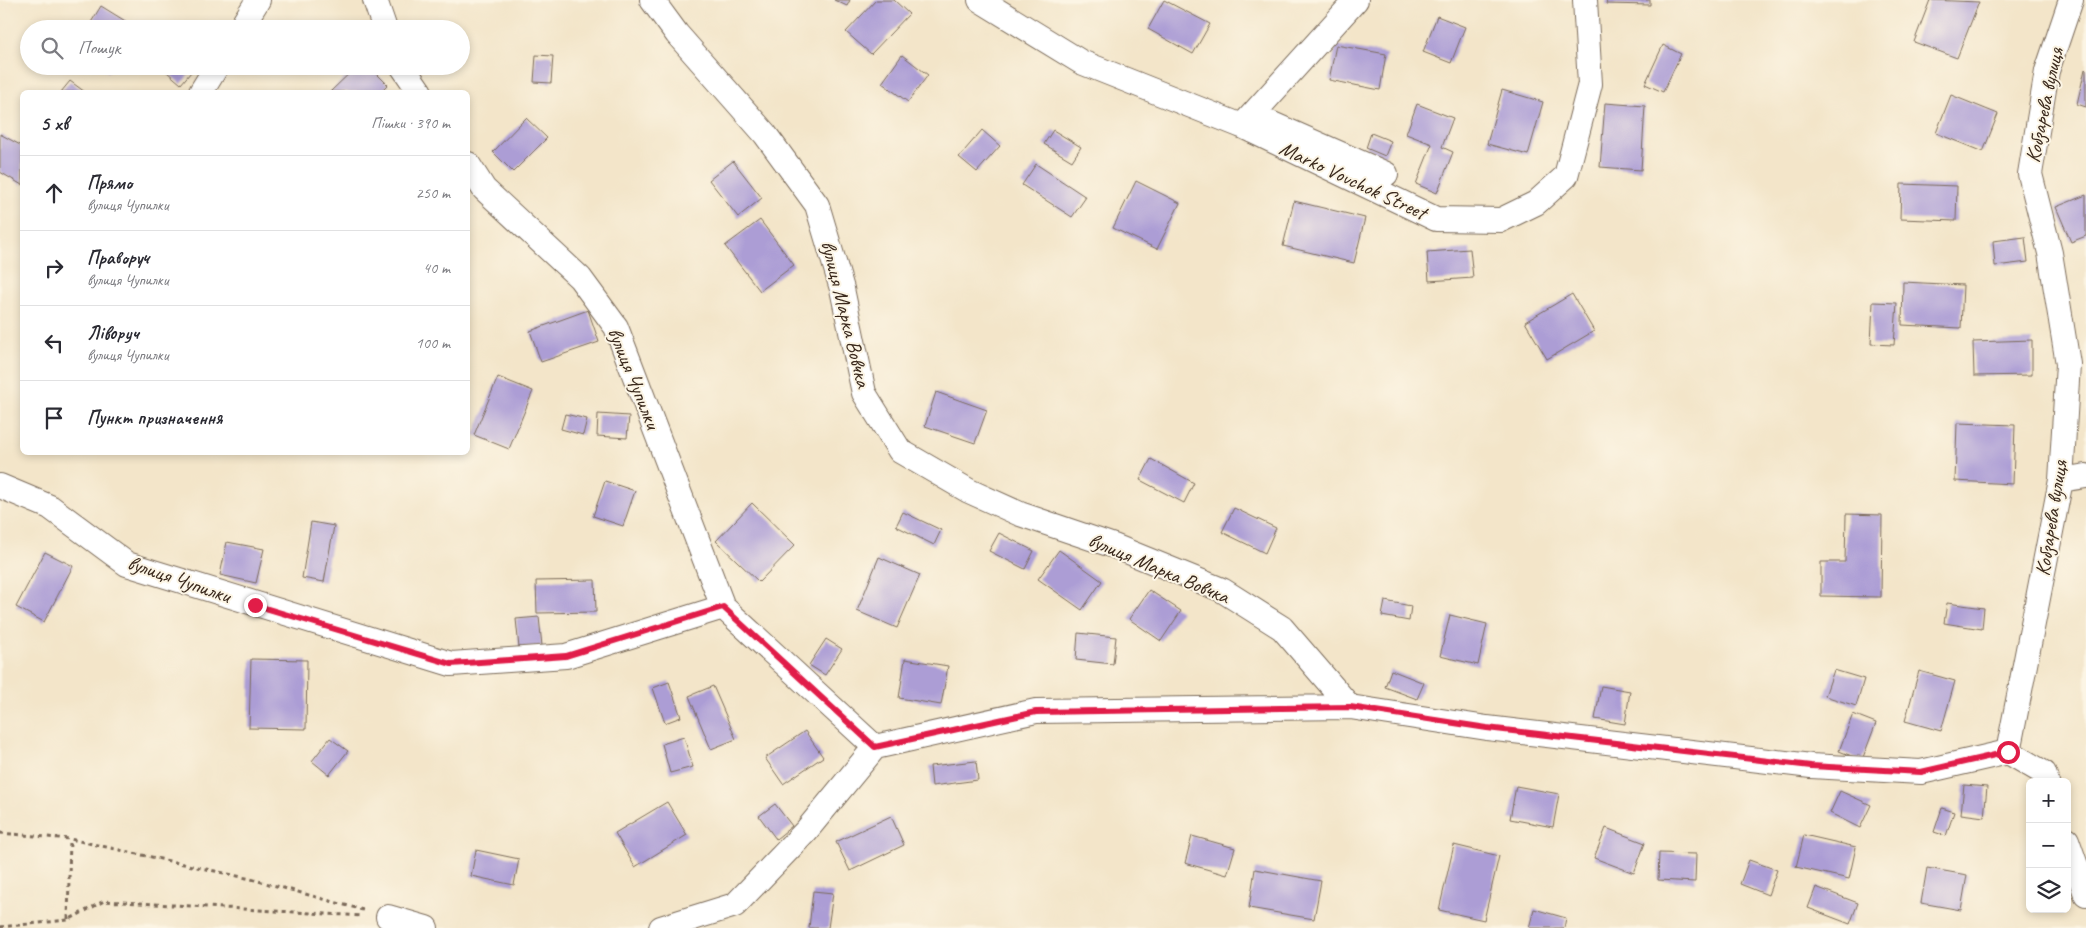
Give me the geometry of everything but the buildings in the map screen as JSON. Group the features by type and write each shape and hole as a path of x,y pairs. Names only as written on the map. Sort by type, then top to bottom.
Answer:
{"street":[{"path":"246,20 258,0"},
{"path":"375,0 382,20"},
{"name":"вулиця Марка Вовчка","path":"652,0 677,34 765,134 817,206 842,289 864,393 900,451 970,491 1020,514 1114,546 1222,590 1282,628 1350,707"},
{"name":"Marko Vovchok Street","path":"980,0 1081,62 1242,126 1436,219 1500,220 1536,202 1566,176 1590,84 1585,0"},
{"path":"1242,126 1356,0"},
{"name":"Кобзарева вулиця","path":"2008,752 2061,480 2068,364 2050,253 2030,174 2047,71 2071,0"},
{"path":"202,90 211,75"},
{"path":"408,75 419,90"},
{"path":"1242,126 1270,123 1386,174"},
{"name":"вулиця Чупилки","path":"470,167 484,189 580,278 616,327 723,607 875,747"},
{"path":"2061,480 2086,476"},
{"name":"вулиця Чупилки","path":"0,486 50,507 127,564 451,664 566,656 723,607"},
{"path":"661,928 735,905 806,831 875,747 1036,712 1350,707 1487,728 1811,766 1921,772 2008,752 2044,773 2046,778"},
{"path":"2071,851 2086,894"},
{"path":"388,917 426,928"}],"path":[{"path":"0,832 70,838 251,879 388,917"},
{"path":"68,920 70,838"},
{"path":"0,927 68,920 104,901 388,917"}],"route":[{"path":"255,605 451,664 566,656 723,607 875,747 1036,712 1350,707 1487,728 1811,766 1921,772 2008,752"}]}
